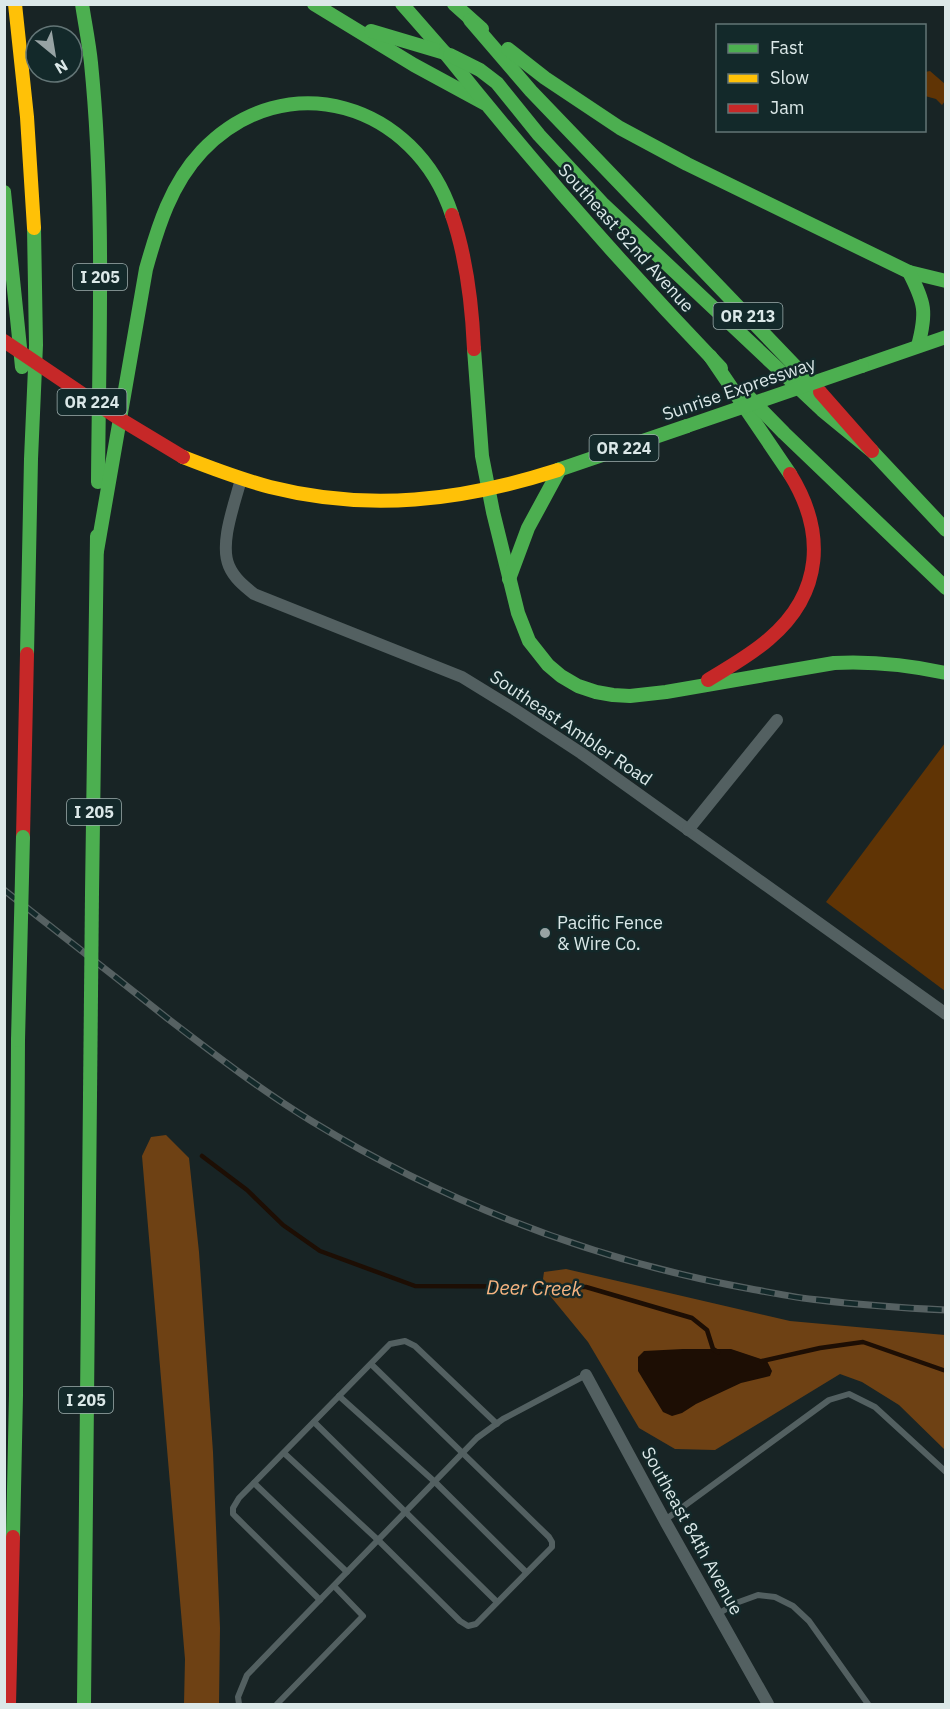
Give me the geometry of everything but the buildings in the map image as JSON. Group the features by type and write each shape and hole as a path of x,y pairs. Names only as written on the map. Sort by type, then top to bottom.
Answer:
{"main road":[{"path":"9,1704 16,1395 18,1040 35,346 32,176 15,4"},
{"name":"I 205","path":"82,4 90,62 98,182 100,265 84,1704"},
{"path":"314,4 414,65 485,104"},
{"name":"OR 213","path":"402,4 445,52"},
{"name":"OR 213","path":"454,4 531,91 834,406 945,530"},
{"path":"470,20 545,78 620,128 698,169 909,272 945,281"},
{"path":"349,25 445,52 480,70 496,83 539,135 610,211 822,410 872,451"},
{"name":"Southeast 82nd Avenue","path":"445,52 485,104 592,231 784,432 945,588"},
{"path":"97,551 146,269 155,231 180,178 219,136 254,115 303,103 330,105 350,109 367,116 386,126 407,142 435,177 453,217 466,264 482,457 489,490 522,630 540,657 550,667 588,690 632,696 666,693 804,667 858,661 903,665 945,673"},
{"path":"4,192 31,459"},
{"path":"909,272 920,293 925,311 918,346"},
{"name":"OR 224","path":"918,346 945,337"},
{"name":"Sunrise Expressway","path":"4,341 81,395 140,433 183,457 241,479 295,492 356,500 449,497 489,490 560,470 918,346"},
{"path":"699,686 773,637 787,623 800,606 807,591 816,555 811,519 799,489 710,356"},
{"path":"509,579 528,528 560,470"}],"street":[{"name":"Southeast Ambler Road","path":"241,479 225,547 229,567 240,583 254,594 462,677 514,708 581,753 945,1014"},
{"path":"688,830 777,720"},
{"name":"Southeast 84th Avenue","path":"586,1375 664,1521 768,1704"}],"lane":[{"path":"320,1600 233,1514 233,1508 239,1498 390,1344 405,1341 415,1346 496,1424"},
{"path":"284,1453 378,1540 460,1621 468,1626 476,1624 552,1547 549,1537 371,1364"},
{"path":"239,1704 238,1697 247,1675 477,1438 496,1424 586,1375"},
{"path":"664,1521 829,1400 849,1394 874,1407 945,1472"},
{"path":"339,1396 435,1482 526,1572"},
{"path":"314,1422 497,1602"},
{"path":"254,1483 347,1572"},
{"path":"277,1704 363,1616 334,1586"},
{"path":"718,1614 736,1603 758,1595 775,1597 793,1606 809,1621 868,1704"}],"shaded area":[{"path":"930,71 945,84 945,101 942,105 936,99 926,96 926,72"},
{"path":"945,743 945,991 826,902"},
{"path":"166,1135 189,1158 199,1252 213,1452 220,1628 219,1704 184,1704 185,1659 142,1156 151,1137"},
{"path":"566,1269 790,1321 945,1335 945,1450 899,1405 862,1382 840,1374 715,1450 675,1449 639,1428 588,1342 542,1286 544,1272"},
{"path":"731,1349 767,1361 772,1371 770,1376 741,1383 672,1416 663,1412 638,1371 638,1357 644,1351"}],"waterway":[{"name":"Deer Creek","path":"202,1156 247,1190 283,1225 320,1251 415,1286 586,1287 692,1318 707,1330 713,1349 718,1352"},
{"name":"Deer Creek","path":"762,1361 820,1348 863,1342 946,1371"}],"railway":[{"path":"4,890 220,1059 275,1098 364,1152 470,1203 524,1226 580,1245 636,1263 693,1277 802,1298 946,1310"}],"traffic: fast":[{"path":"82,4 91,63 100,220 98,482"},
{"path":"314,4 414,65 484,103"},
{"path":"402,4 445,53"},
{"path":"454,4 482,29"},
{"path":"470,20 531,91 820,392"},
{"path":"371,31 445,53"},
{"path":"508,49 545,78 620,128 687,164 909,272 946,281"},
{"path":"445,53 579,213 721,368"},
{"path":"450,55 480,70 497,83 539,135 602,203 822,410 872,451 946,530"},
{"path":"97,551 146,269 167,206 182,177 202,151 235,124 271,108 309,103 345,108 379,123 410,146 434,177 452,215"},
{"path":"4,192 22,367"},
{"path":"27,654 36,345 34,228"},
{"path":"909,272 923,308 923,324 918,346"},
{"path":"862,366 946,337"},
{"path":"474,349 482,456 518,613 529,641 548,665 561,676 578,686 596,692 630,696 666,692 834,663 890,664 946,673"},
{"path":"710,356 790,474"},
{"path":"687,426 862,366"},
{"path":"745,393 946,588"},
{"path":"558,470 687,426"},
{"path":"509,579 528,528 560,469"},
{"path":"92,893 97,536"},
{"path":"18,1040 23,837"},
{"path":"90,1096 92,893"},
{"path":"13,1537 18,1040"},
{"path":"84,1704 90,1096"}],"traffic: slow":[{"path":"15,4 27,117 34,228"},
{"path":"183,457 270,487 307,495 379,501 450,496 522,481 558,470"}],"traffic: jam":[{"path":"452,215 468,282 474,349"},
{"path":"4,341 115,416 183,457"},
{"path":"820,392 872,451"},
{"path":"708,680 747,656 769,639 787,621 800,602 809,582 813,561 810,518 802,496 790,474"},
{"path":"23,837 27,654"},
{"path":"9,1704 13,1537"}],"place":[{"name":"Pacific Fence & Wire Co.","path":"545,933"}]}
